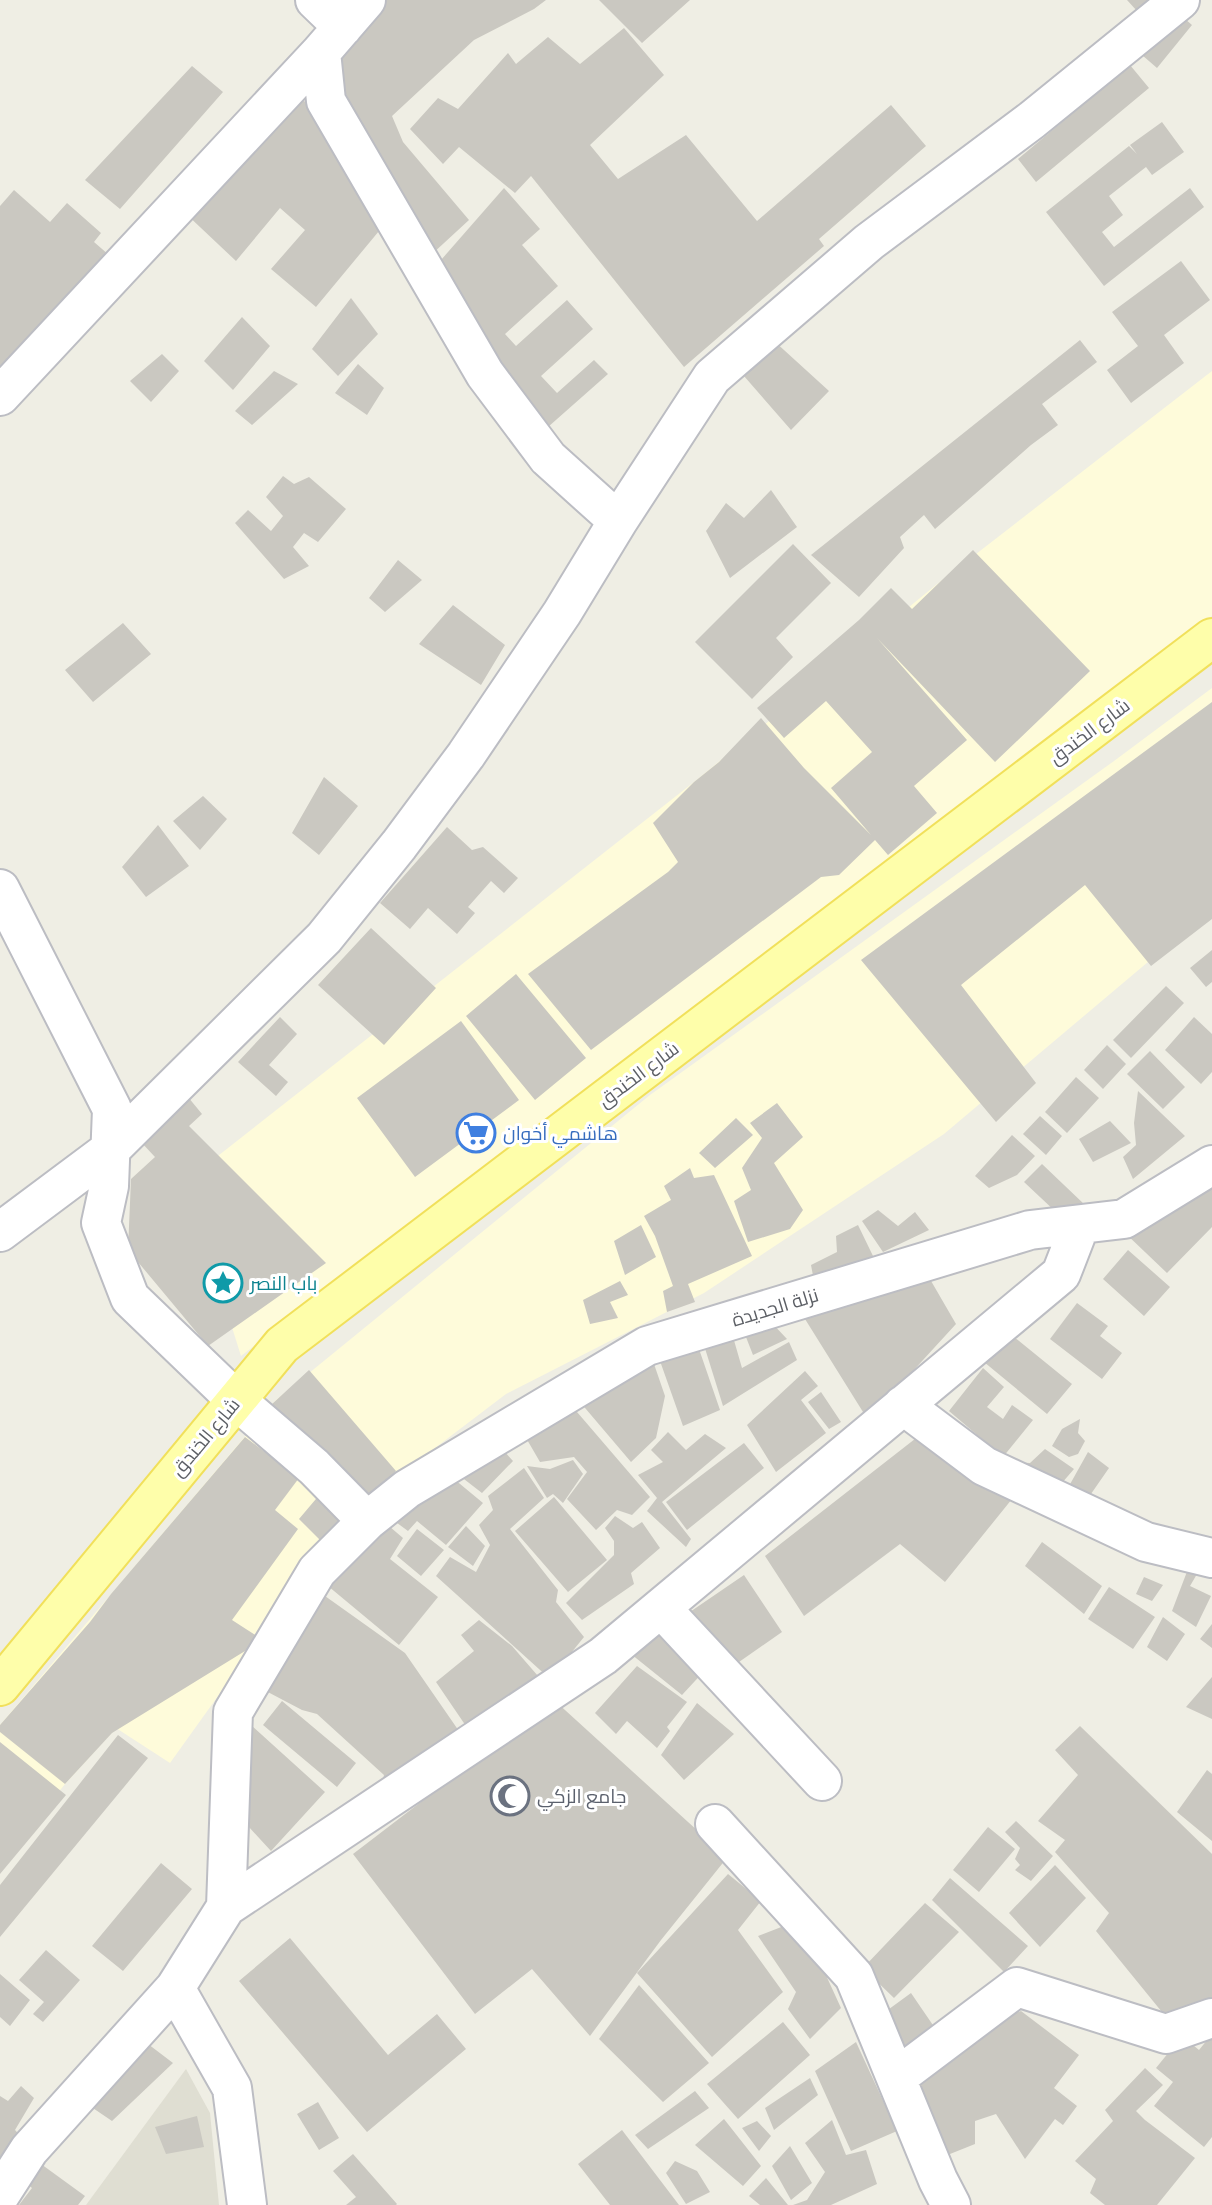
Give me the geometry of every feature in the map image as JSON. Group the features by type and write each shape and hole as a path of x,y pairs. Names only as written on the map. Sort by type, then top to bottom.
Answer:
{"main road":[{"name":"شارع الخندق","path":"0,1686 282,1345 1212,638"}],"street":[{"path":"314,0 344,26"},
{"path":"0,1231 111,1149 324,938 399,845 466,755 562,613 712,377 869,242 1032,120 1180,0"},
{"path":"0,396 344,26"},
{"path":"344,26 327,101 485,374 548,458 618,521"},
{"path":"0,889 112,1109 109,1186 102,1223 130,1298 236,1400 314,1467 367,1521"},
{"name":"نزلة الجديدة","path":"226,1907 233,1712 317,1571 367,1521 407,1489 647,1346 1030,1230 1124,1219 1212,1165"},
{"path":"0,2195 29,2150 175,1988 226,1907 603,1656 1061,1274 1080,1224"},
{"path":"903,1405 984,1466 1146,1542 1212,1558"},
{"path":"660,1608 822,1782"},
{"path":"715,1824 855,1976 938,2180 951,2205"},
{"path":"896,2078 1017,1986 1166,2034 1212,2018"},
{"path":"175,1988 232,2088 247,2205"}],"shaded area":[{"path":"1212,371 1212,616 241,1356 186,1181 694,782 936,585"},
{"path":"1212,688 1212,908 944,1134 704,1293 506,1394 410,1467 319,1555 170,1763 116,1728 65,1784 0,1865 0,1725 276,1400 650,1095"},
{"path":"186,2069 210,2113 219,2205 86,2205"}],"building":[{"path":"387,0 546,0 474,40 392,116 403,142 469,220 431,255 373,157 333,64"},
{"path":"599,0 690,0 642,43"},
{"path":"1127,0 1148,0 1137,11"},
{"path":"1177,12 1192,25 1157,68 1142,55"},
{"path":"624,28 664,75 590,145 618,179 686,135 757,221 891,105 926,146 819,239 824,246 684,367 531,176 515,193 459,147 443,164 410,129 438,98 458,109 508,53 516,64 548,37 580,64"},
{"path":"1130,65 1149,88 1036,182 1018,159"},
{"path":"192,66 223,92 120,209 85,180"},
{"path":"298,90 379,231 316,307 271,269 305,230 280,208 236,261 183,211"},
{"path":"1162,122 1184,152 1152,175 1146,167 1109,196 1123,215 1102,232 1114,247 1190,188 1204,207 1104,286 1046,212 1129,146 1137,154 1130,145"},
{"path":"504,188 540,229 522,245 558,286 505,334 516,346 567,300 593,329 541,376 557,393 594,360 608,374 548,427 489,361 434,268"},
{"path":"14,190 50,222 67,203 101,233 94,242 109,255 0,380 0,206"},
{"path":"1181,261 1210,300 1164,335 1184,363 1131,403 1107,370 1138,346 1112,312"},
{"path":"351,298 378,334 338,376 312,349"},
{"path":"242,317 270,346 233,390 204,361"},
{"path":"773,340 829,391 791,430 737,368"},
{"path":"1080,340 1097,362 1042,404 1058,425 1031,445 935,529 924,515 900,537 904,548 859,597 811,555"},
{"path":"162,354 179,371 151,402 130,381"},
{"path":"358,364 384,388 367,415 335,393"},
{"path":"274,371 298,384 252,425 235,411"},
{"path":"283,476 294,484 309,477 346,509 318,542 304,533 293,547 309,566 284,579 235,523 248,510 271,531 283,516 266,497"},
{"path":"771,490 797,527 730,578 706,531 726,503 744,518"},
{"path":"793,544 831,583 776,638 793,657 752,699 695,642"},
{"path":"973,550 1090,671 995,762 877,638 967,740 914,786 937,813 888,855 875,840 839,875 821,877 591,1050 528,974 678,862 653,823 694,782 719,762 761,718 804,768 871,835 831,788 872,752 826,701 784,738 757,708 859,620 891,588 912,609"},
{"path":"398,560 422,580 385,612 369,598"},
{"path":"453,605 505,645 481,685 419,644"},
{"path":"123,623 151,654 93,702 65,670"},
{"path":"1212,702 1212,919 1151,966 1085,885 961,985 1036,1083 996,1122 861,960"},
{"path":"324,777 358,806 319,855 292,833"},
{"path":"203,796 227,819 200,850 173,821"},
{"path":"158,825 189,866 146,897 122,867"},
{"path":"447,827 472,850 483,847 518,878 504,893 491,881 468,907 475,913 457,934 428,908 410,929 380,903"},
{"path":"371,928 436,988 384,1045 318,985"},
{"path":"1212,950 1212,982 1206,987 1190,968"},
{"path":"516,974 586,1058 535,1100 466,1016"},
{"path":"1166,986 1184,1003 1131,1058 1113,1040"},
{"path":"280,1017 297,1034 269,1065 288,1082 276,1096 238,1062"},
{"path":"1194,1017 1212,1034 1212,1072 1201,1084 1165,1050"},
{"path":"461,1021 519,1100 415,1177 357,1098"},
{"path":"1107,1045 1126,1064 1103,1089 1084,1070"},
{"path":"1150,1051 1185,1087 1163,1109 1127,1074"},
{"path":"1076,1077 1099,1098 1067,1133 1045,1112"},
{"path":"1138,1091 1185,1136 1133,1179 1123,1157 1136,1145 1134,1123"},
{"path":"188,1097 202,1114 189,1126 326,1263 208,1346 128,1250 131,1179 155,1157 140,1141"},
{"path":"777,1103 803,1137 774,1163 803,1210 790,1229 748,1242 734,1201 751,1190 742,1168 762,1138 750,1123"},
{"path":"1040,1116 1062,1136 1046,1155 1023,1134"},
{"path":"736,1118 753,1135 715,1168 699,1153"},
{"path":"1110,1121 1131,1143 1093,1162 1079,1139"},
{"path":"1012,1135 1035,1156 1017,1175 989,1188 975,1176"},
{"path":"1042,1164 1085,1205 1057,1213 1024,1182"},
{"path":"690,1168 694,1178 714,1175 752,1256 688,1284 695,1302 667,1312 663,1291 673,1286 655,1236 644,1216 671,1200 664,1186"},
{"path":"1212,1182 1212,1227 1167,1273 1124,1232"},
{"path":"878,1210 898,1226 915,1212 929,1230 883,1252 862,1221"},
{"path":"641,1225 656,1257 625,1275 614,1241"},
{"path":"858,1225 873,1256 814,1281 811,1265 837,1252 836,1236"},
{"path":"1128,1250 1170,1287 1144,1316 1103,1279"},
{"path":"927,1274 956,1324 868,1420 800,1311"},
{"path":"620,1281 628,1295 610,1302 618,1318 590,1324 583,1300"},
{"path":"1077,1303 1108,1326 1100,1336 1122,1353 1102,1379 1050,1339"},
{"path":"771,1322 787,1339 753,1355 744,1332"},
{"path":"731,1330 742,1368 789,1342 797,1360 723,1406 703,1342"},
{"path":"1008,1332 1072,1384 1047,1414 984,1362"},
{"path":"699,1349 720,1410 683,1426 660,1361"},
{"path":"654,1364 665,1396 656,1438 631,1462 574,1395"},
{"path":"983,1368 1004,1387 987,1407 1003,1419 1012,1405 1033,1420 1003,1457 949,1411"},
{"path":"309,1370 396,1471 324,1544 299,1519 343,1467 271,1405"},
{"path":"805,1371 818,1386 801,1400 826,1433 776,1472 747,1425"},
{"path":"821,1392 841,1422 829,1429 808,1402"},
{"path":"571,1405 650,1497 632,1515 617,1510 596,1530 567,1499 587,1472 574,1457 540,1462 522,1431"},
{"path":"1080,1419 1078,1433 1085,1441 1078,1454 1069,1457 1052,1446 1062,1429"},
{"path":"668,1432 686,1450 705,1434 726,1448 662,1502 691,1539 686,1547 647,1511 657,1498 638,1475 663,1462 651,1450"},
{"path":"920,1435 1012,1499 945,1582 900,1544 804,1616 765,1556"},
{"path":"245,1437 299,1478 275,1510 298,1529 232,1620 263,1640 112,1733 65,1784 0,1732 0,1725"},
{"path":"497,1443 513,1461 482,1493 451,1469"},
{"path":"744,1443 764,1468 687,1530 666,1502"},
{"path":"1045,1449 1074,1469 1055,1491 1009,1462 1030,1463"},
{"path":"1088,1452 1109,1468 1084,1504 1064,1495"},
{"path":"573,1460 583,1474 563,1503 553,1494 547,1498 527,1466 550,1469"},
{"path":"524,1468 544,1498 510,1529 558,1590 556,1602 584,1637 550,1679 436,1576 450,1557 476,1572 490,1545 479,1525 493,1510 488,1496"},
{"path":"448,1474 483,1503 446,1545 417,1521 408,1531 389,1517"},
{"path":"554,1497 607,1560 568,1592 515,1531"},
{"path":"615,1516 633,1528 642,1522 660,1548 631,1573 634,1584 582,1620 566,1603 614,1555 614,1541 605,1528"},
{"path":"383,1521 403,1538 390,1559 438,1597 399,1645 328,1586"},
{"path":"466,1526 485,1546 473,1566 448,1547"},
{"path":"417,1529 444,1550 421,1576 397,1556"},
{"path":"1042,1542 1102,1586 1084,1614 1025,1566"},
{"path":"1188,1569 1197,1574 1190,1586 1211,1596 1196,1627 1172,1611"},
{"path":"744,1575 782,1632 729,1669 684,1616"},
{"path":"1144,1577 1163,1585 1152,1601 1136,1594"},
{"path":"1109,1587 1155,1617 1133,1649 1088,1619"},
{"path":"325,1596 405,1653 461,1734 381,1787 384,1775 317,1714 302,1710 264,1690"},
{"path":"658,1614 707,1668 682,1695 621,1646"},
{"path":"1163,1617 1185,1634 1167,1661 1147,1647"},
{"path":"479,1620 512,1646 538,1676 470,1732 436,1682 474,1651 461,1635"},
{"path":"1212,1624 1212,1648 1200,1639"},
{"path":"637,1666 687,1702 667,1727 670,1731 657,1748 627,1721 616,1734 595,1713"},
{"path":"1212,1677 1212,1719 1186,1707"},
{"path":"554,1700 726,1859 661,1940 590,2036 532,1969 475,2014 353,1854"},
{"path":"282,1701 356,1763 337,1787 263,1725"},
{"path":"697,1703 734,1734 684,1780 661,1755"},
{"path":"252,1726 325,1792 271,1851 238,1815 243,1761"},
{"path":"1080,1726 1212,1854 1212,2002 1166,2017 1096,1931 1109,1913 1055,1852 1065,1840 1038,1821 1078,1775 1055,1750"},
{"path":"118,1735 148,1758 0,1937 0,1885"},
{"path":"0,1742 66,1795 0,1874"},
{"path":"1207,1770 1212,1774 1212,1841 1177,1812"},
{"path":"1016,1821 1053,1856 1031,1881 1015,1870 1020,1865 1015,1859 1020,1848 1005,1832"},
{"path":"988,1827 1015,1849 979,1892 953,1870"},
{"path":"161,1863 192,1889 123,1971 92,1946"},
{"path":"1055,1865 1086,1898 1040,1947 1009,1913"},
{"path":"728,1874 761,1901 738,1930 783,1992 712,2057 637,1973"},
{"path":"950,1878 1028,1946 1004,1972 932,1900"},
{"path":"925,1903 959,1932 894,1998 863,1968"},
{"path":"789,1924 819,1960 841,2008 810,2039 788,2009 796,1992 758,1936"},
{"path":"290,1938 388,2055 437,2014 466,2049 367,2132 239,1981"},
{"path":"46,1950 80,1980 43,2022 33,2014 44,2002 19,1980"},
{"path":"0,1974 30,2000 10,2026 0,2017"},
{"path":"639,1985 709,2063 663,2102 599,2039"},
{"path":"911,1993 939,2034 899,2063 885,2012"},
{"path":"1021,2011 1079,2055 1054,2088 1077,2106 1063,2125 1055,2119 1025,2159 996,2114 975,2121 975,2144 945,2156 916,2080 1008,2016"},
{"path":"783,2022 810,2055 738,2119 707,2084"},
{"path":"1212,2034 1212,2137 1204,2147 1154,2106 1173,2082 1156,2068 1182,2036 1199,2050"},
{"path":"856,2042 897,2131 851,2151 815,2071"},
{"path":"148,2044 173,2063 112,2121 84,2102"},
{"path":"1145,2068 1163,2085 1136,2111 1195,2158 1157,2205 1105,2205 1090,2193 1096,2179 1075,2161 1113,2121 1105,2110"},
{"path":"810,2078 818,2095 774,2130 765,2108"},
{"path":"21,2086 34,2098 15,2130 27,2143 0,2168 0,2096 8,2101"},
{"path":"695,2091 709,2108 648,2149 635,2135"},
{"path":"318,2102 339,2138 319,2150 297,2114"},
{"path":"197,2116 204,2147 166,2154 155,2127"},
{"path":"724,2119 761,2166 743,2186 695,2145"},
{"path":"832,2120 846,2155 866,2150 877,2184 831,2205 793,2205 807,2200 825,2172 805,2143"},
{"path":"757,2121 771,2136 759,2151 742,2128"},
{"path":"622,2130 679,2205 610,2205 578,2164"},
{"path":"790,2146 812,2183 791,2200 772,2166"},
{"path":"353,2154 396,2205 346,2205 356,2197 333,2171"},
{"path":"675,2161 697,2171 710,2192 686,2204 666,2173"},
{"path":"41,2164 85,2196 78,2205 19,2205 32,2188 25,2182"},
{"path":"766,2178 788,2205 760,2205 749,2196"}],"place":[{"name":"هاشمي أخوان","path":"476,1133"},
{"name":"باب النصر","path":"223,1283"},
{"name":"جامع الزكي","path":"510,1796"}]}
